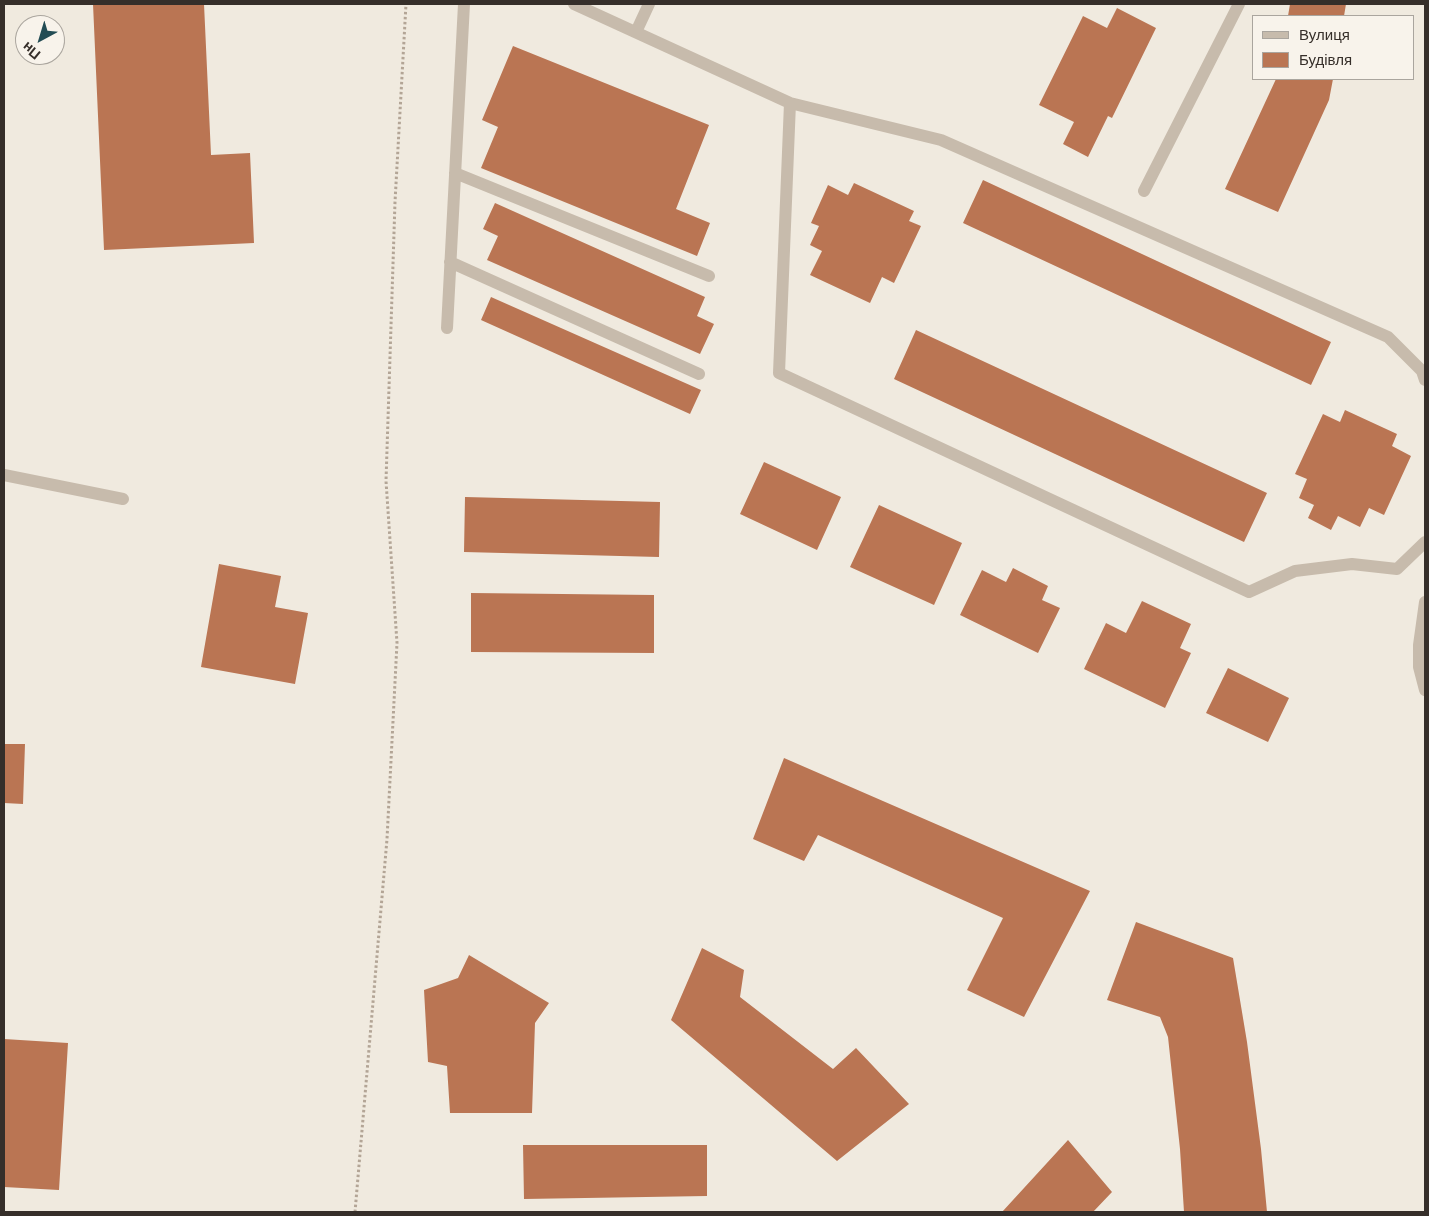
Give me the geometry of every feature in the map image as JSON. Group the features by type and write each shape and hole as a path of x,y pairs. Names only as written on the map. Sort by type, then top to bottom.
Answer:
{"lane":[{"path":"447,328 464,4"},
{"path":"574,4 790,103 941,140 1388,337 1422,371 1425,380"},
{"path":"636,32 649,4"},
{"path":"1144,191 1239,4"},
{"path":"790,103 779,373 1249,592 1295,570 1352,564 1397,568 1425,542"},
{"path":"455,173 709,276"},
{"path":"450,262 700,374"},
{"path":"4,475 123,498"},
{"path":"1425,602 1419,645 1419,667 1425,690"}],"path":[{"path":"355,1212 387,838 397,643 386,481 395,202 406,4"}],"building":[{"path":"93,4 204,4 211,155 250,153 254,243 104,250"},
{"path":"1290,4 1346,4 1344,15 1288,15"},
{"path":"1117,8 1156,28 1112,118 1108,116 1088,157 1063,144 1074,122 1039,105 1083,16 1107,28"},
{"path":"513,46 709,125 676,209 710,223 697,256 481,168 498,127 482,120"},
{"path":"1276,80 1333,80 1329,100 1278,212 1225,189"},
{"path":"983,180 1331,342 1311,385 963,223"},
{"path":"854,183 914,211 909,221 921,226 894,283 882,277 870,303 810,275 822,251 810,245 819,226 811,223 828,185 848,195"},
{"path":"495,203 705,297 697,316 714,324 700,354 487,260 498,236 483,229"},
{"path":"491,297 701,390 690,414 481,320"},
{"path":"916,330 1267,493 1244,542 894,379"},
{"path":"1345,410 1397,434 1392,446 1411,456 1384,515 1369,508 1360,527 1338,516 1331,530 1308,518 1314,505 1299,498 1307,479 1295,474 1323,414 1340,422"},
{"path":"764,462 841,497 817,550 740,514"},
{"path":"465,497 660,502 659,557 464,552"},
{"path":"879,505 962,543 934,605 850,567"},
{"path":"219,564 281,576 275,607 308,613 295,684 201,667"},
{"path":"1013,568 1048,586 1042,600 1060,608 1038,653 960,615 982,570 1006,582"},
{"path":"471,593 654,595 654,653 471,652"},
{"path":"1142,601 1191,624 1180,648 1191,653 1165,708 1084,669 1106,623 1126,633"},
{"path":"1228,668 1289,698 1268,742 1206,713"},
{"path":"4,744 25,744 23,804 4,803"},
{"path":"784,758 1090,891 1024,1017 967,990 1003,918 818,835 804,861 753,839"},
{"path":"1136,922 1233,958 1247,1042 1267,1212 1184,1212 1180,1149 1168,1037 1160,1017 1107,1000"},
{"path":"702,948 744,970 740,997 833,1069 856,1048 909,1104 837,1161 671,1020"},
{"path":"469,955 549,1003 535,1023 532,1113 450,1113 447,1066 428,1062 424,990 458,978"},
{"path":"4,1039 68,1043 59,1190 4,1187"},
{"path":"1068,1140 1112,1192 1093,1212 1002,1212"},
{"path":"523,1145 707,1145 707,1196 524,1199"}]}
